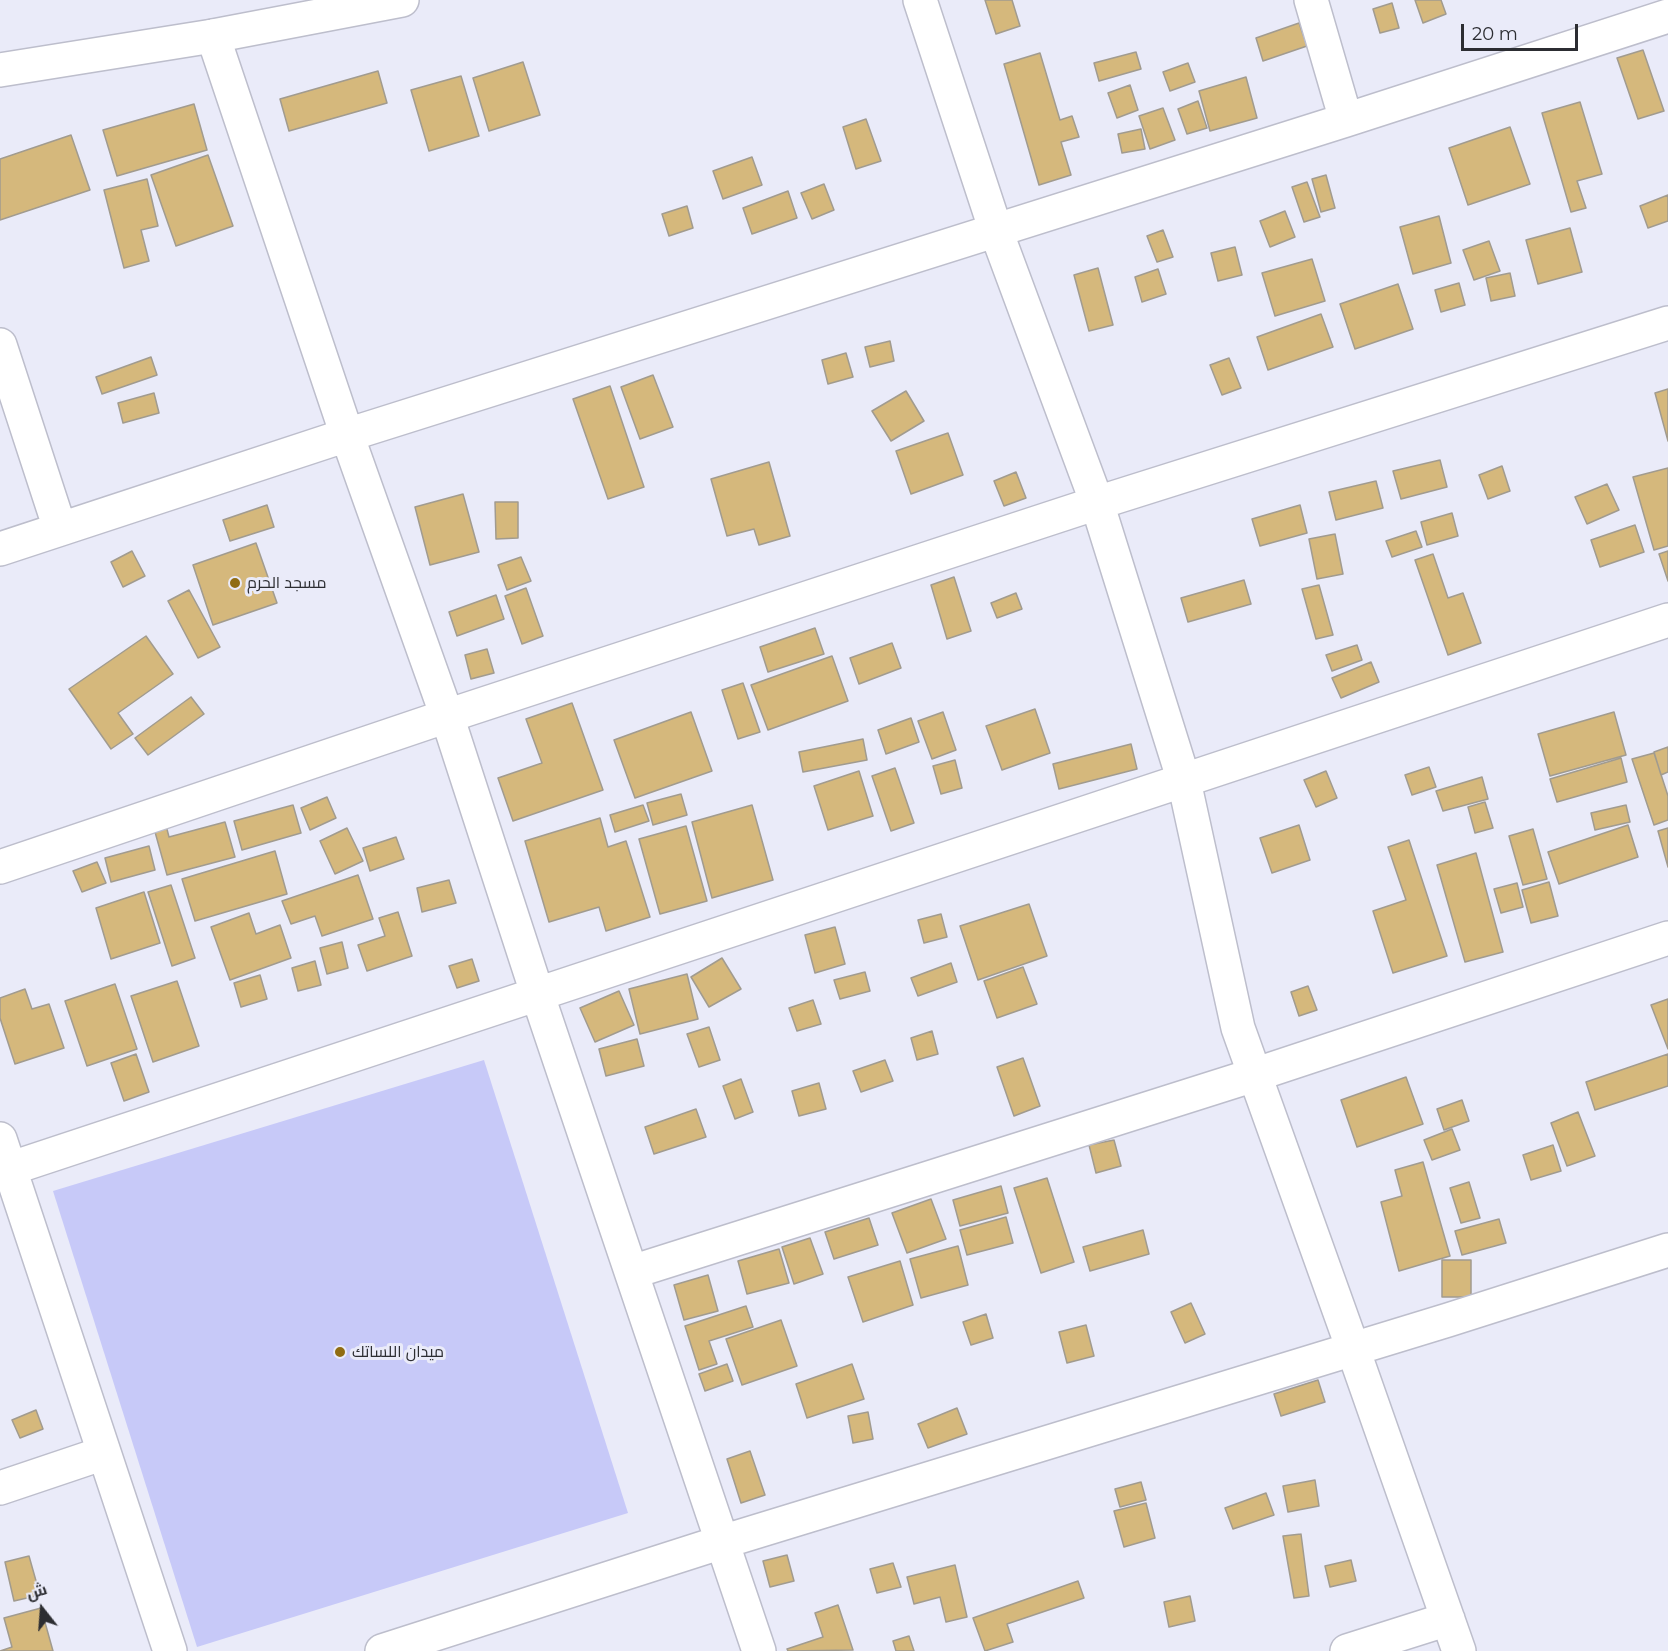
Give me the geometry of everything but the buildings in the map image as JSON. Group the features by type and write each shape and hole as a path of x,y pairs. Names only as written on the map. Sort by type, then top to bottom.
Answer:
{"street":[{"path":"0,70 213,36 335,7 402,0"},
{"path":"920,0 996,231 1097,503 1184,781 1228,992 1238,1028 1459,1651"},
{"path":"1311,0 1346,120"},
{"path":"0,549 347,435 1668,16"},
{"path":"213,36 347,435 447,716 537,993 759,1651"},
{"path":"0,867 447,716 1097,503 1668,323"},
{"path":"0,345 60,529"},
{"path":"170,1651 3,1160 537,993 1668,620"},
{"path":"632,1272 1254,1076 1668,938"},
{"path":"382,1651 722,1542 1668,1250"},
{"path":"0,1488 104,1453"},
{"path":"1347,1651 1448,1619"}],"shaded area":[{"name":"ميدان اللساتك","path":"484,1060 628,1513 197,1647 53,1191"}],"place":[{"name":"مسجد الحرم","path":"235,583"},
{"name":"ميدان اللساتك","path":"340,1352"}]}
